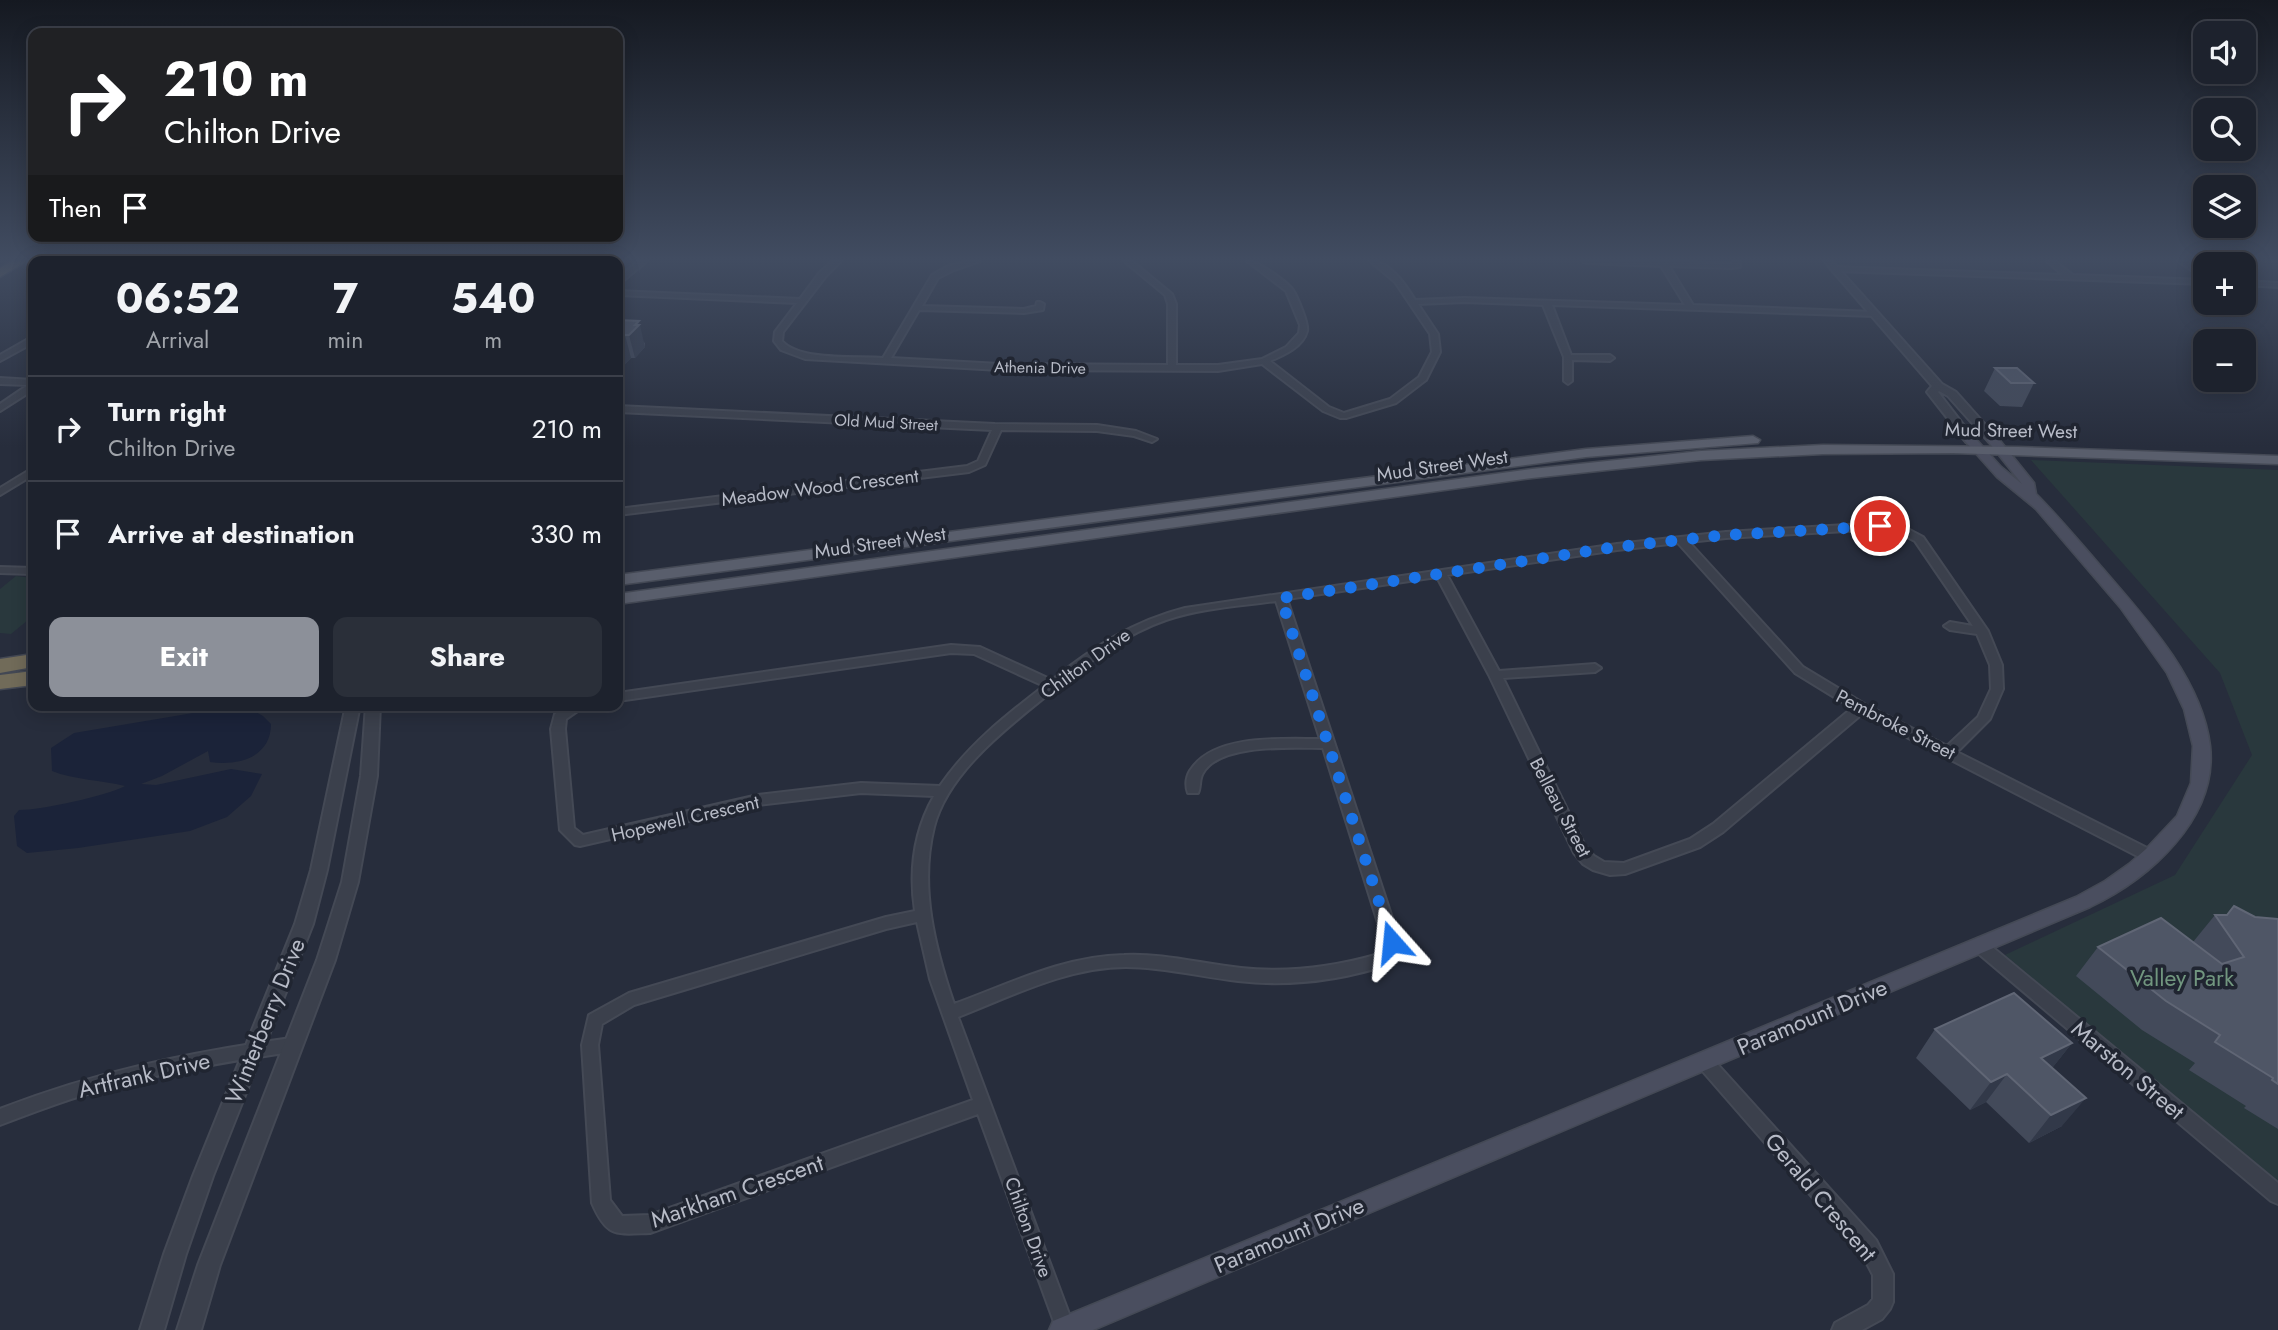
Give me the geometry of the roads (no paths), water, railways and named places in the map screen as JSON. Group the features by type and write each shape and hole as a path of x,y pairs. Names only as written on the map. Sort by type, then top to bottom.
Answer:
{"highway":[{"path":"0,655 28,652"},
{"path":"0,666 28,662"},
{"path":"0,682 28,679"}],"main road":[{"name":"Mud Street West","path":"623,579 1586,453 1713,442 1815,438 1975,445"},
{"name":"Mud Street West","path":"623,598 1602,465 1768,451 1975,445 2278,450"},
{"name":"Paramount Drive","path":"1064,1329 1705,1062 2113,888 2169,842 2194,803 2204,752 2194,713 2182,685 2138,619 2030,495 2007,481 1975,445"},
{"name":"Mud Street West","path":"1996,445 2278,460"},
{"name":"Paramount Drive","path":"1996,445 2028,482 2030,495"}],"street":[{"name":"Athenia Drive","path":"786,323 779,332 778,341 784,348 805,356 1000,367 1172,368 1218,368 1264,361 1289,349 1303,333 1303,323"},
{"path":"885,362 908,323"},
{"path":"1172,323 1172,368"},
{"path":"1264,361 1326,409 1343,416 1393,401 1423,378 1436,352 1434,334 1428,323"},
{"path":"1555,323 1568,357 1568,380"},
{"name":"Paramount Drive","path":"1882,323 1938,386 1952,394 1996,445"},
{"path":"0,358 28,343"},
{"path":"1568,357 1610,358"},
{"path":"0,380 28,384"},
{"name":"Paramount Drive","path":"1938,386 1932,392 1975,445"},
{"path":"0,408 28,388"},
{"name":"Old Mud Street","path":"623,409 997,428 1117,430 1140,433 1152,439"},
{"name":"Meadow Wood Crescent","path":"623,511 969,469 982,463 997,428"},
{"path":"0,492 28,474"},
{"name":"Chilton Drive","path":"1064,1329 949,1013 923,915 920,869 927,826 944,791 983,744 1110,640 1139,625 1185,611 1616,547 1880,526 1898,528 1919,539 1982,631 1996,665 1997,689 1984,719 1949,752"},
{"name":"Pembroke Street","path":"1681,540 1799,670 1861,708 2150,856"},
{"path":"0,570 28,571"},
{"name":"Belleau Street","path":"1441,575 1495,675 1578,849 1592,866 1613,870 1695,843 1718,828 1861,708"},
{"path":"949,1013 1064,972 1104,962 1138,961 1261,976 1337,971 1385,959 1392,942 1281,598"},
{"path":"1950,626 1982,631"},
{"path":"623,696 951,649 976,650 1053,685"},
{"path":"1495,675 1595,668"},
{"name":"Winterberry Drive","path":"152,1330 194,1202 304,924 319,870 352,711"},
{"name":"Winterberry Drive","path":"190,1330 209,1265 326,960 350,882 369,776 373,711"},
{"name":"Hopewell Crescent","path":"571,711 560,718 558,729 567,830 580,841 771,798 861,788 944,791"},
{"path":"1193,790 1195,772 1211,757 1235,747 1326,743"},
{"name":"Markham Crescent","path":"923,915 886,923 629,999 596,1020 590,1045 601,1203 617,1225 650,1224 983,1104"},
{"name":"Marston Street","path":"1979,945 2278,1195"},
{"name":"Artfrank Drive","path":"0,1117 95,1083 254,1050 292,1045"},
{"name":"Gerald Crescent","path":"1705,1062 1869,1247 1883,1274 1884,1302 1875,1312 1842,1330"}],"water":[{"path":"254,711 271,724 270,735 266,744 251,757 232,762 210,762 208,751 162,776 141,784 156,785 231,769 262,774 251,796 227,817 190,831 78,848 27,853 17,846 14,816 19,810 73,802 125,786 52,771 51,748 74,733 193,713"}],"park label":[{"name":"Valley Park","path":"2182,978"}]}
